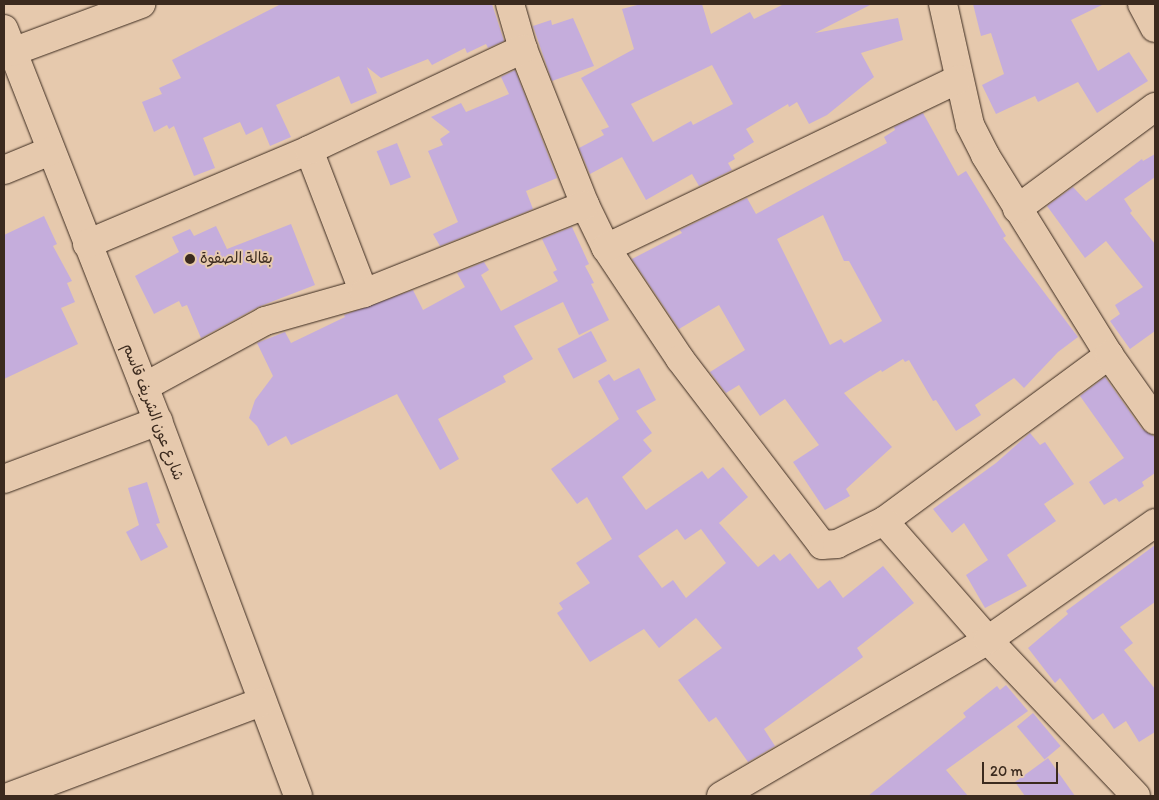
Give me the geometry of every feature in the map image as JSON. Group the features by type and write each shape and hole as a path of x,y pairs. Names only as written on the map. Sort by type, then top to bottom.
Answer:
{"street":[{"path":"8,40 141,4"},
{"path":"510,4 523,49 584,205 606,248 680,359 812,535 822,545 837,544 884,522 1109,356"},
{"path":"943,4 970,125 1017,209 1109,356 1155,418"},
{"path":"1142,4 1155,28"},
{"name":"شارع عون الشريف قاسم","path":"8,40 50,151 158,421 261,702 298,796"},
{"path":"87,244 309,150 523,49"},
{"path":"606,248 958,78"},
{"path":"1017,209 1155,107"},
{"path":"309,150 364,293"},
{"path":"4,170 50,151"},
{"path":"144,387 266,321 364,293 584,205"},
{"path":"4,479 158,421"},
{"path":"884,522 988,640 1136,796"},
{"path":"721,796 988,640 1155,523"},
{"path":"11,796 261,702"}],"building":[{"path":"281,4 492,4 504,41 488,48 486,44 467,53 465,48 432,65 428,59 381,78 367,67 377,93 351,104 339,76 276,105 291,137 270,146 262,127 246,135 240,122 203,138 215,168 194,176 174,126 169,129 167,125 154,132 142,102 162,94 159,88 181,78 172,60"},
{"path":"641,4 702,4 711,34 750,12 754,19 784,4 872,4 815,33 898,18 903,40 861,53 874,77 827,115 809,124 797,102 789,107 788,104 746,129 754,142 733,155 735,159 728,163 732,170 699,186 692,174 646,200 622,157 590,174 579,148 604,135 601,130 609,127 581,78 634,49 622,9","holes":["712,65 733,104 693,125 691,121 653,142 631,104"]},
{"path":"973,4 1104,4 1071,20 1098,71 1129,52 1148,81 1097,113 1078,82 1038,102 1035,96 996,114 982,85 1004,74 991,33 981,36"},
{"path":"573,18 594,66 552,81 533,26 551,20 552,25"},
{"path":"515,70 557,178 526,191 533,209 440,246 433,234 458,222 428,151 443,145 440,139 450,132 431,117 461,103 466,112 509,94 501,77"},
{"path":"923,113 958,176 966,171 1006,236 1003,238 1078,337 1058,352 1024,388 1014,378 975,405 981,415 956,431 936,400 933,401 909,360 905,362 903,359 882,372 881,370 844,393 892,447 846,489 850,496 825,510 793,462 819,445 785,399 760,416 739,385 726,393 710,372 745,350 719,305 679,329 632,259 682,233 680,230 747,198 756,214 887,143 884,137 895,130 894,127","holes":["823,215 844,261 849,261 882,321 844,343 841,339 830,345 777,239"]},
{"path":"397,143 411,177 390,186 377,151"},
{"path":"1155,154 1155,177 1124,199 1132,211 1130,213 1155,244 1155,331 1130,349 1110,321 1120,314 1115,305 1143,287 1106,241 1085,258 1047,206 1073,187 1086,201 1142,159 1143,161"},
{"path":"44,216 57,244 53,246 72,281 67,283 75,302 61,308 78,344 4,379 4,235"},
{"path":"291,224 315,285 258,307 201,338 187,305 182,307 179,301 154,314 135,276 179,252 172,237 190,229 194,236 216,226 227,249"},
{"path":"572,227 589,264 585,266 594,283 591,284 609,320 579,335 563,302 514,326 533,359 503,376 506,382 438,419 459,459 440,470 397,394 291,445 286,436 268,446 257,426 249,418 255,400 273,376 257,343 285,332 291,343 345,317 344,315 413,290 423,310 465,287 457,273 484,262 489,270 481,275 501,311 558,281 553,272 557,270 542,239"},
{"path":"591,331 607,361 573,379 557,349"},
{"path":"639,368 656,400 636,411 652,433 643,440 652,451 622,477 646,510 702,471 708,479 723,467 748,497 719,523 758,567 774,554 780,561 790,553 818,589 830,580 843,598 883,566 914,603 857,648 863,657 764,729 775,746 748,762 716,717 709,722 678,680 722,648 696,618 659,648 644,629 590,662 557,613 563,609 559,603 590,583 576,563 612,539 587,497 577,504 551,469 619,419 598,381 609,374 614,381","holes":["677,529 685,540 701,529 726,563 686,598 673,580 662,588 638,556"]},
{"path":"1105,377 1142,429 1155,437 1155,473 1142,482 1144,486 1119,502 1116,498 1104,505 1089,482 1124,458 1080,396"},
{"path":"1030,433 1040,445 1045,442 1074,484 1044,504 1056,521 1007,555 1027,586 985,608 966,575 988,560 964,523 952,533 933,509 996,463"},
{"path":"147,482 160,523 156,524 168,547 141,561 126,532 139,525 128,488"},
{"path":"1155,545 1155,602 1120,627 1133,643 1124,650 1155,689 1155,732 1139,742 1126,721 1114,729 1103,713 1093,720 1060,678 1055,683 1028,648 1068,614 1066,611"},
{"path":"1006,685 1028,711 946,770 968,796 868,796 966,717 963,713 997,686 1000,690"},
{"path":"1033,713 1061,746 1045,759 1017,726"},
{"path":"1048,758 1075,796 1025,796 1015,782"}],"place":[{"name":"بقالة الصفوة","path":"190,259"}]}
